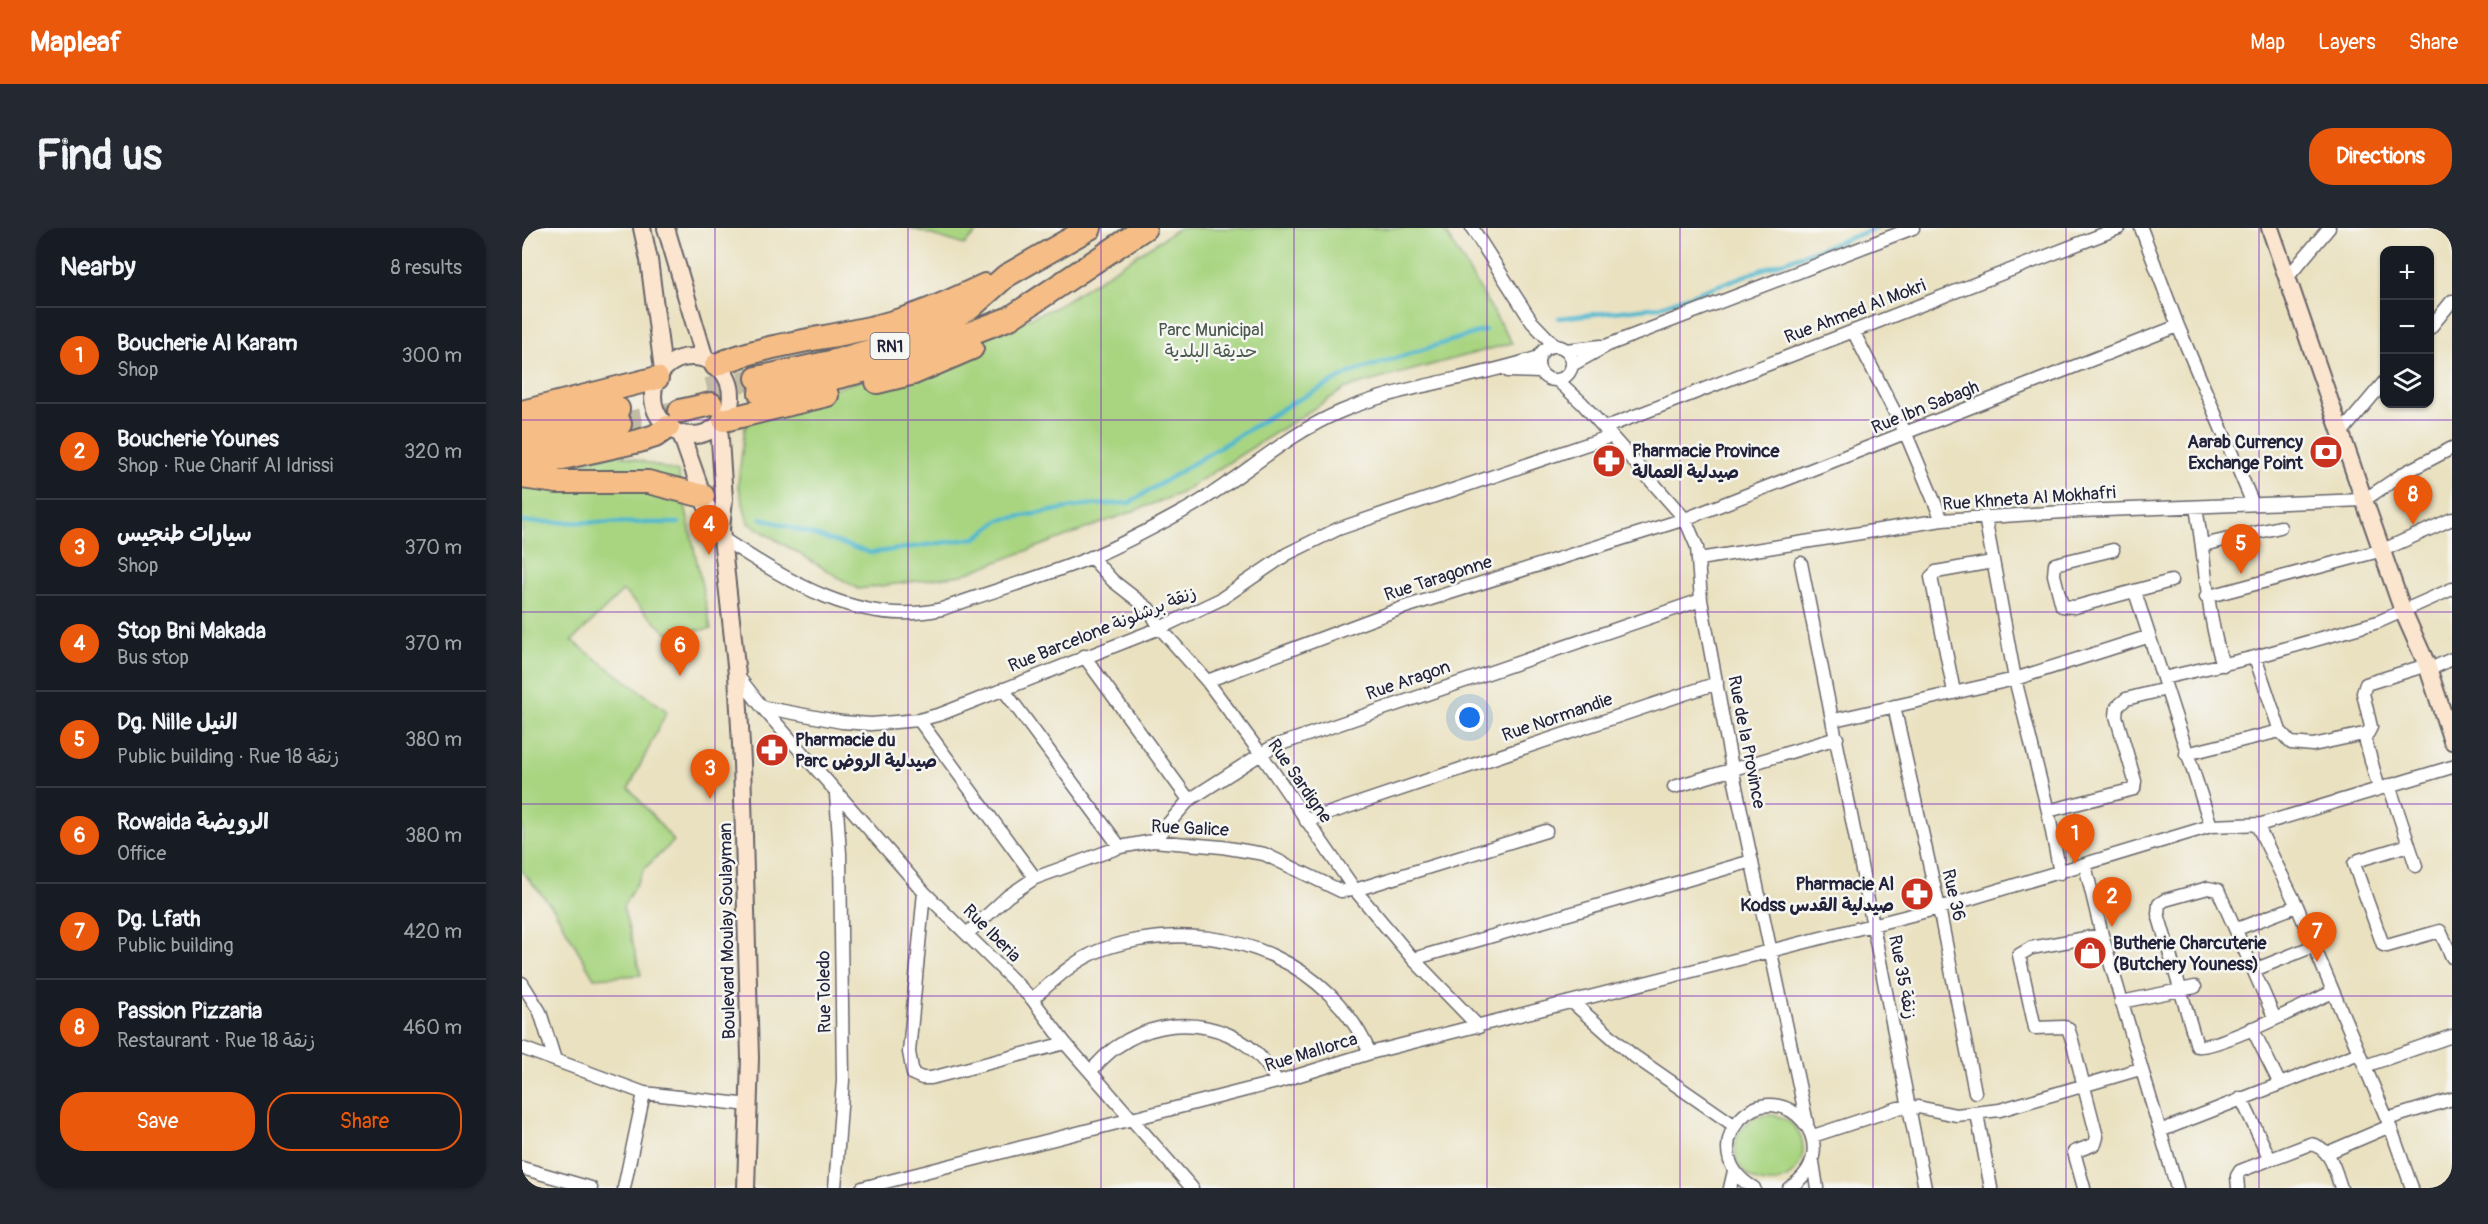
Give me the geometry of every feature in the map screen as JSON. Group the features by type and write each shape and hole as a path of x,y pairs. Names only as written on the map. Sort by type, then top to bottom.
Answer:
{"highway":[{"name":"RN1","path":"1090,228 1006,276 970,308 918,337 758,385 805,386 888,365 1010,318 1145,228"},
{"path":"710,362 887,324 918,314 1006,276"},
{"path":"522,467 655,436 676,417 914,373 977,346 1010,318"},
{"path":"522,412 660,374"},
{"path":"522,429 619,417 522,447"},
{"path":"522,477 557,482 648,482 703,496"}],"main road":[{"path":"642,228 660,374"},
{"path":"666,228 710,362 729,381 732,401 715,409"},
{"path":"2270,228 2403,611 2447,710 2452,741"},
{"path":"676,417 655,410 653,388 660,374 675,361 690,357 710,362"},
{"name":"Boulevard Moulay Soulayman","path":"715,409 724,499 722,534 737,675 742,762 749,1105 746,1188"},
{"name":"Boulevard Moulay Soulayman","path":"676,417 703,496 722,534"}],"street":[{"path":"1472,228 1532,322 1560,348 1571,368"},
{"path":"1500,370 1540,372 1548,378 1557,380 1571,368 1608,345 1913,228"},
{"name":"Rue Ahmed Al Mokri","path":"1607,432 1853,331 2119,228"},
{"path":"2141,228 2178,326 2253,504"},
{"path":"2287,278 2330,228"},
{"path":"2434,323 2452,302"},
{"path":"1532,322 1540,354 1540,372"},
{"name":"Rue Ibn Sabagh","path":"1684,519 2178,326"},
{"path":"1853,331 1906,434 1942,520"},
{"path":"722,534 825,597 860,609 917,615 942,609 1091,557 1146,531 1224,488 1273,451 1340,411 1418,387 1500,370 1560,348 1608,345"},
{"name":"Rue de la Province","path":"1571,368 1582,403"},
{"name":"Rue de la Province","path":"1557,380 1582,403 1684,519 1695,537 1699,559 1701,600 1732,768 1807,1123 1813,1136"},
{"path":"2342,432 2380,388"},
{"name":"Rue Barcelone زنقة برشلونة","path":"762,707 842,722 871,724 919,720 959,707 1160,628 1221,599 1287,554 1338,529 1607,432"},
{"path":"2364,500 2406,472 2452,448"},
{"name":"Rue Khneta Al Mokhafri","path":"1699,559 1942,520 2364,500"},
{"path":"2196,508 2203,545 2206,597 2223,665"},
{"path":"1985,517 2015,679 2048,811 2060,873"},
{"name":"Rue Taragonne","path":"1207,681 1402,608 1684,519"},
{"path":"2206,597 2383,550 2452,519"},
{"path":"2203,545 2280,527"},
{"path":"2113,550 2055,564 2054,575 2061,604 2066,607 2075,607 2171,581"},
{"name":"Rue Sardigne","path":"1091,557 1113,581 1149,609 1160,628 1207,681 1261,754 1355,890 1413,960 1479,1027"},
{"path":"1954,692 1930,577 1936,572 1992,562"},
{"name":"Rue 35 زنقة","path":"1801,563 1838,738 1925,1188"},
{"path":"2048,811 2134,789 2135,781 2116,716 2117,707 2126,699 2164,683 2378,622 2452,588"},
{"path":"2134,592 2211,826"},
{"name":"Rue Aragon","path":"1153,841 1189,800 1272,747 1304,734 1701,600"},
{"path":"1834,720 2015,679 2147,637"},
{"path":"1084,656 1189,800"},
{"path":"2255,657 2280,731 2291,743 2299,746 2364,735 2371,729 2363,693 2366,684 2452,659"},
{"path":"737,675 762,707"},
{"name":"Rue Normandie","path":"1306,821 1717,683"},
{"path":"1003,689 1120,848"},
{"name":"Rue 36","path":"1894,706 1939,908 1976,1092"},
{"name":"Rue Iberia","path":"762,707 924,892 968,933 1032,999 1065,1043 1134,1119 1192,1188"},
{"path":"919,720 1035,878"},
{"path":"2186,754 2280,731"},
{"path":"2364,735 2416,866"},
{"path":"1674,787 1838,738"},
{"name":"Rue Mallorca","path":"862,1188 1277,1082 1370,1053 1939,908 2211,826 2229,823 2257,825 2452,767"},
{"name":"Rue Toledo","path":"835,1188 843,1080 840,854 836,794"},
{"path":"2257,825 2297,906 2389,1123 2412,1188"},
{"path":"1355,890 1546,831"},
{"name":"Rue Galice","path":"968,933 1008,896 1035,878 1120,848 1153,841 1222,847 1264,854 1341,891 1355,890"},
{"path":"2409,845 2361,859 2354,864 2383,945 2387,946 2440,931 2451,950"},
{"path":"1413,960 1752,861"},
{"path":"2085,865 2102,935 2140,1069 2177,1188"},
{"path":"2275,1019 2237,929 2216,889 2165,900 2159,904 2157,914 2197,1046 2206,1046 2253,1028 2275,1019 2333,992"},
{"path":"924,892 909,1052 913,1074 922,1078 931,1078 1065,1043"},
{"path":"2237,929 2297,906"},
{"path":"1032,999 1090,954 1128,942 1175,935 1236,941 1285,961 1323,988 1363,1036 1370,1053"},
{"path":"2084,1188 2074,1152 2097,1140 2068,1029 2035,1028 2019,955 2031,948 2102,935"},
{"path":"2254,970 2314,946"},
{"path":"522,983 540,1012 555,1060"},
{"path":"2121,1002 2195,987"},
{"path":"1572,1002 1631,1054 1735,1126"},
{"path":"1091,1071 1118,1046 1134,1037 1160,1029 1213,1027 1234,1035 1255,1051 1277,1082"},
{"path":"2253,1028 2278,1082"},
{"path":"2365,1066 2452,1036"},
{"path":"522,1048 644,1093 749,1105"},
{"path":"2160,1131 2278,1082 2359,1053"},
{"path":"1817,1188 1813,1161 1813,1136 1882,1112 1910,1107 1956,1115 1977,1114 2083,1087 2140,1069"},
{"path":"624,1188 644,1093"},
{"path":"2241,1098 2270,1159"},
{"path":"2327,1153 2389,1123 2452,1100"},
{"path":"1730,1188 1734,1171 1728,1148 1735,1126 1747,1113 1764,1106 1788,1109 1807,1123"},
{"path":"1977,1114 1991,1188"},
{"path":"2238,1188 2239,1172 2310,1144 2321,1147 2327,1153 2342,1188"},
{"path":"1789,1188 1808,1172 1813,1161"},
{"path":"522,1168 591,1188"},
{"path":"1734,1171 1754,1188"}],"green space":[{"path":"910,228 981,228 964,245"},
{"name":"Parc Municipal حديقة البلدية","path":"1179,228 1443,228 1512,343 1346,388 1179,494 962,575 858,589 748,523 738,484 745,427 767,410 931,358 1056,307"},
{"path":"618,454 678,472 711,629 667,633 623,591 572,641 667,711 629,788 674,841 645,868 623,907 641,975 594,978 554,909 522,871 522,475"},
{"path":"1762,1115 1776,1115 1788,1120 1798,1130 1803,1149 1798,1168 1788,1178 1776,1183 1762,1183 1750,1178 1740,1168 1735,1156 1735,1142 1740,1130 1750,1120"}],"waterway":[{"path":"1559,318 1658,307 1877,228"},
{"path":"761,518 871,553 976,538 1000,520 1086,505 1129,503 1290,404 1352,372 1485,330"},
{"path":"522,522 679,523"}],"tunnel":[{"path":"707,389 757,378"},
{"path":"620,424 680,411"}],"place":[{"name":"Aarab Currency Exchange Point","path":"2326,452"},
{"name":"Pharmacie Province صيدلية العمالة","path":"1609,461"},
{"name":"Passion Pizzaria","path":"2413,525"},
{"name":"Stop Bni Makada","path":"709,555"},
{"name":"Dg. Nille النيل","path":"2241,574"},
{"name":"Rowaida الرويضة","path":"680,676"},
{"name":"Pharmacie du Parc صيدلية الروض","path":"772,750"},
{"name":"سيارات طنجيس","path":"710,799"},
{"name":"Boucherie Al Karam","path":"2075,864"},
{"name":"Pharmacie Al Kodss صيدلية القدس","path":"1917,894"},
{"name":"Boucherie Younes","path":"2112,927"},
{"name":"Butherie Charcuterie (Butchery Youness)","path":"2090,953"},
{"name":"Dg. Lfath","path":"2317,962"}]}
